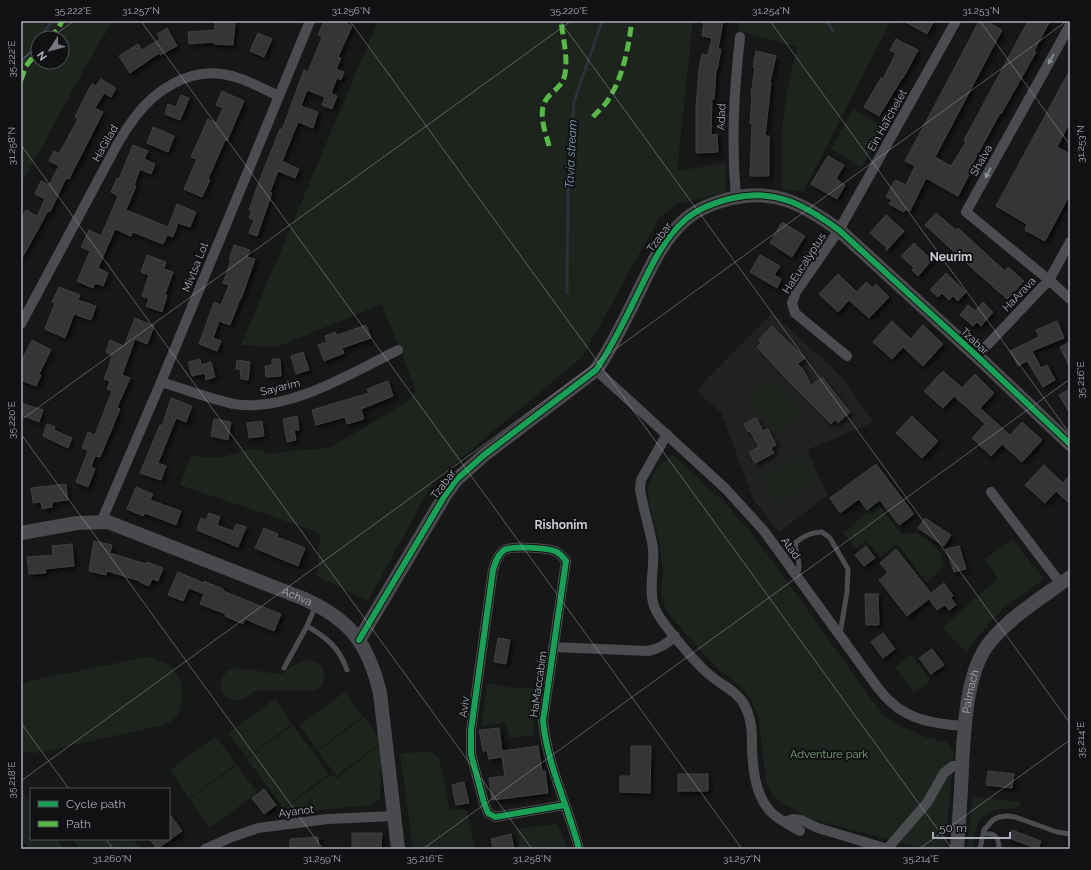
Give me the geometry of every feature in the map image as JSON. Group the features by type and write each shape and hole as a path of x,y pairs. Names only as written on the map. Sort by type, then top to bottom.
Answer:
{"street":[{"name":"Mivtsa Lot","path":"102,522 310,21"},
{"name":"Ein HaTchelet","path":"839,230 956,21"},
{"name":"Shalva","path":"1049,280 966,212 1070,25"},
{"name":"Adad","path":"736,198 733,164 733,133 734,102 740,37"},
{"name":"HaGilad","path":"21,324 118,142 134,117 147,103 175,83 204,74 221,74 238,78 279,96"},
{"name":"Tzabar","path":"359,640 444,497 456,480 484,455 596,370 607,355 662,246 674,230 687,218 702,209 719,202 736,198 756,196 780,198 800,205 819,216 839,230 977,356 1070,444"},
{"name":"HaEucalyptus","path":"839,230 796,292 792,302 795,313 847,356"},
{"name":"HaArava","path":"977,356 1049,280 1070,242"},
{"path":"1049,280 1070,299"},
{"name":"Sayarim","path":"161,382 209,398 228,402 258,405 284,401 315,390 347,376 398,350"},
{"name":"Atad","path":"596,370 667,434 744,507 764,531 878,688 891,703 904,712 919,719 935,723 964,726"},
{"path":"667,434 641,480 640,489 653,548 652,596 654,607 662,620 699,665 737,695 745,705 752,728 754,773 763,802 770,812 800,831"},
{"path":"991,492 1066,581"},
{"name":"Achva","path":"21,533 77,522 108,522 294,594 316,604 336,617 353,631 365,649 375,671 380,693 398,849"},
{"name":"Aviv","path":"526,548 508,548 502,551 497,557 493,570 471,730 471,754 484,803 488,813 495,817 565,805"},
{"name":"HaMaccabim","path":"526,548 556,551 566,561 543,721 544,738 549,758 579,849"},
{"name":"Palmach","path":"957,849 964,726 969,695 975,672 989,643 1008,623 1066,581"},
{"path":"553,647 648,651 656,650 676,636"},
{"path":"785,822 793,818 801,820 818,828 887,849 927,803 944,773 953,766 962,766"},
{"name":"Ayanot","path":"205,849 232,837 258,828 328,819 394,816"}],"lane":[{"path":"797,576 800,567 795,543 800,538 810,534 822,532 830,538 848,569 847,592 840,635"},
{"path":"284,668 307,626 316,604"},
{"path":"307,626 334,645 343,658 348,670"},
{"path":"980,849 984,830 993,820 1007,816 1015,817 1057,832 1070,834"},
{"path":"982,834 994,835 998,839 999,849"}],"shaded area":[{"path":"772,313 839,374 874,422 807,450 828,495 779,532 753,499 721,412 696,391"}],"green space":[{"path":"21,21 113,21 88,62 21,185"},
{"path":"378,21 693,21 677,171 726,163 726,192 677,204 659,218 583,356 433,482 368,601 317,576 320,533 180,485 191,456 220,458 248,449 264,451 266,455 279,452 329,448 406,403 416,392 382,304 277,347 241,345"},
{"path":"740,21 891,21 803,192 781,188 782,130 787,91 797,47 738,31"},
{"path":"853,109 884,127 862,167 831,149"},
{"path":"770,378 803,412 782,433 748,399"},
{"name":"Adventure park","path":"673,455 722,500 748,529 882,714 903,727 925,737 948,743 954,752 945,849 925,849 807,818 791,807 783,804 772,795 766,782 759,720 751,699 741,686 718,669 697,647 666,610 661,592 663,571 660,546 649,504 648,487 653,474 661,464"},
{"path":"802,455 816,481 775,503 761,477"},
{"path":"878,504 902,534 917,533 934,545 940,553 944,566 927,583 897,544 880,557 867,540 856,548 843,533"},
{"path":"1012,539 1044,579 1005,607 975,639 966,652 942,628 998,578 985,559"},
{"path":"912,655 931,680 914,693 895,668"},
{"path":"147,657 167,664 179,678 182,690 182,703 178,715 173,720 163,725 38,753 21,750 21,685 30,681"},
{"path":"308,660 319,663 325,673 323,685 313,691 255,691 244,699 235,701 227,697 222,691 220,681 228,670 238,668 278,674 284,673 290,666"},
{"path":"487,683 505,687 538,689 533,718 534,735 510,738 505,722 481,727"},
{"path":"345,692 363,716 317,750 299,725"},
{"path":"275,699 292,724 247,758 228,733"},
{"path":"364,717 382,742 336,776 318,751"},
{"path":"293,725 329,774 283,808 247,759"},
{"path":"216,736 236,764 189,799 170,770"},
{"path":"382,743 380,798 377,802 370,805 277,814 331,775 337,778"},
{"path":"431,752 439,758 450,810 467,810 475,849 413,849 400,753"},
{"path":"237,765 257,793 210,828 190,799"},
{"path":"21,791 30,800 30,840 58,840 64,849 29,849 21,838"},
{"path":"972,796 1021,802 1019,807 997,810 985,815 978,824 972,849 967,849"},
{"path":"556,824 561,831 568,849 519,849 517,829"},
{"path":"74,840 134,840 140,849 80,849"}],"building":[{"path":"215,21 235,21 233,45 214,44 214,42 189,44 188,32 215,30"},
{"path":"324,21 341,21 352,26 338,57 341,58 336,69 344,72 341,80 337,78 331,93 337,96 332,109 322,105 325,97 307,90 301,106 318,112 313,128 298,122 282,161 299,169 295,178 278,171 257,236 249,233 254,220 249,218 252,211 249,210 280,129 282,130 304,70 308,72 322,37 318,35"},
{"path":"704,21 723,21 718,49 721,49 717,70 716,69 714,99 712,99 711,135 717,134 718,152 696,153 696,108 699,69 702,54 708,55 712,38 702,36"},
{"path":"904,21 934,21 927,34"},
{"path":"979,21 986,21 1002,30 935,157 951,166 966,142 964,140 1028,21 1050,21 1034,51 1036,52 1001,114 1000,113 967,174 969,175 958,196 926,178 910,211 906,209 904,212 889,204 892,200 886,197 895,180 906,185 915,166 905,161"},
{"path":"167,28 177,46 160,55 159,53 130,73 119,56 138,44 142,50 160,39 157,34"},
{"path":"258,33 272,39 264,57 250,51"},
{"path":"896,39 918,50 903,78 879,116 864,107 881,78 883,79 896,53 890,50"},
{"path":"756,51 776,56 770,82 765,136 769,136 769,176 750,176 752,124 750,123 751,95"},
{"path":"1070,70 1070,122 1057,147 1070,154 1070,194 1045,241 1025,230 1027,224 996,206"},
{"path":"101,79 116,88 111,97 104,93 95,108 103,112 69,179 66,178 50,212 48,211 21,260 21,220 26,210 37,216 45,199 35,194 41,181 49,185 59,166 49,161 54,151 59,154 78,119 75,117 92,84 96,86"},
{"path":"222,91 244,101 227,141 225,140 202,197 184,189 197,159 191,157 208,119 216,123 223,108 216,105"},
{"path":"181,95 189,98 180,120 165,114 168,104 176,107"},
{"path":"153,127 174,136 168,152 147,143"},
{"path":"133,145 148,151 144,159 155,164 151,174 140,169 134,185 136,186 126,210 168,227 177,204 196,212 190,227 178,223 173,237 167,235 163,244 133,232 131,236 115,229 98,268 108,273 103,286 95,283 93,288 77,281 90,251 81,247 89,230 101,236 118,196 111,192 117,178 119,179"},
{"path":"828,156 844,165 836,179 845,185 837,199 811,184"},
{"path":"936,213 956,230 958,228 1005,271 1008,267 1024,281 1007,299 925,225"},
{"path":"886,215 904,231 886,251 886,247 870,233"},
{"path":"782,222 805,236 792,257 770,243"},
{"path":"914,243 932,260 918,276 912,270 914,268 901,256"},
{"path":"234,245 250,250 247,257 255,259 230,325 219,321 213,338 221,341 217,351 199,344 214,302 221,305 229,285 223,283 231,260 229,259"},
{"path":"147,255 166,262 164,269 173,272 165,294 167,295 162,312 146,306 149,299 142,296 149,275 141,272"},
{"path":"760,255 780,266 774,275 781,279 777,288 750,272"},
{"path":"946,273 966,292 958,301 953,296 949,300 942,293 938,297 930,290"},
{"path":"838,274 857,292 866,282 873,288 876,284 889,297 869,318 849,300 838,312 819,294"},
{"path":"59,287 80,295 78,300 96,306 91,320 74,314 65,338 45,329 55,303 52,302"},
{"path":"983,302 993,312 981,326 977,322 973,326 960,315 968,305 975,311"},
{"path":"135,318 154,326 147,344 135,339 122,375 130,378 117,407 120,409 100,457 95,456 91,467 95,469 88,487 76,482 88,451 82,448 88,432 95,435 112,391 107,389 110,381 104,379 112,355 106,352 110,340 124,346"},
{"path":"892,321 911,339 923,325 943,344 923,366 903,347 892,359 873,342"},
{"path":"1057,321 1064,338 1032,351 1041,368 1047,365 1055,380 1043,387 1027,361 1018,366 1010,351 1039,337 1036,330"},
{"path":"366,325 371,338 342,348 344,353 324,361 318,345 327,342 325,336 335,332 337,335"},
{"path":"772,326 805,358 797,364 802,368 811,385 822,377 850,412 838,423 836,419 831,424 757,347 761,343 759,340"},
{"path":"32,340 51,350 39,374 41,375 36,386 21,380 21,362"},
{"path":"1070,342 1070,368 1060,347"},
{"path":"303,352 309,370 296,374 291,356"},
{"path":"200,359 201,365 211,362 215,377 206,380 205,373 192,376 188,362"},
{"path":"272,359 280,359 281,376 266,377 265,366 272,365"},
{"path":"237,360 250,362 248,380 241,379 240,369 236,369"},
{"path":"943,371 962,388 975,374 994,393 980,408 1010,435 1022,422 1042,440 1022,462 1002,444 991,456 972,438 985,424 954,396 943,408 924,391"},
{"path":"388,381 393,396 361,409 364,419 347,424 345,417 316,425 312,410 369,393 367,389"},
{"path":"1070,389 1070,414 1059,395"},
{"path":"171,398 192,406 186,422 176,418 158,463 166,466 161,480 140,473 160,425 162,426"},
{"path":"21,403 43,410 39,422 21,415"},
{"path":"297,416 299,430 294,430 296,440 287,442 283,419"},
{"path":"912,416 938,441 922,458 896,433"},
{"path":"756,418 763,431 768,429 776,445 771,448 774,453 755,463 749,452 759,447 750,431 748,432 744,424"},
{"path":"214,419 231,422 228,440 211,436"},
{"path":"262,421 264,436 249,438 247,423"},
{"path":"47,424 55,427 54,430 72,438 68,448 43,436"},
{"path":"876,464 914,514 899,525 880,500 867,510 859,499 840,513 830,498"},
{"path":"1044,465 1063,483 1070,475 1070,504 1056,491 1045,503 1025,485"},
{"path":"66,484 68,500 52,502 52,507 42,509 41,502 33,503 31,488"},
{"path":"136,487 153,494 150,500 181,511 176,525 145,513 143,516 127,509"},
{"path":"209,513 220,517 217,525 233,531 236,524 246,527 238,547 197,530 201,518 206,520"},
{"path":"925,518 951,535 944,546 918,528"},
{"path":"264,528 278,534 277,537 305,548 298,566 255,548"},
{"path":"94,541 112,545 110,553 146,564 147,562 163,568 158,581 152,579 149,586 140,581 107,571 106,575 89,571"},
{"path":"72,544 74,566 45,569 46,573 29,574 27,557 53,555 52,546"},
{"path":"866,546 875,558 864,566 855,555"},
{"path":"959,546 966,569 954,572 946,549"},
{"path":"896,549 931,593 944,583 953,596 951,598 956,605 949,610 945,605 937,610 929,599 907,616 879,580 888,573 880,563"},
{"path":"178,572 204,583 204,581 223,589 223,591 281,614 274,631 245,619 243,624 225,616 226,614 200,604 204,594 189,588 183,601 168,595"},
{"path":"865,594 878,594 879,625 866,625"},
{"path":"883,633 895,649 883,658 871,642"},
{"path":"498,638 510,640 506,664 494,662"},
{"path":"932,649 944,665 931,674 919,658"},
{"path":"499,728 502,751 538,746 542,771 545,771 548,793 492,800 489,778 505,776 502,757 489,759 487,751 483,751 479,730"},
{"path":"631,746 651,746 650,793 620,792 620,776 631,776"},
{"path":"988,771 1014,774 1012,788 986,785"},
{"path":"678,774 708,774 708,791 678,791"},
{"path":"464,782 469,803 456,805 452,785"},
{"path":"264,789 276,805 264,814 252,798"},
{"path":"170,814 182,831 170,840"},
{"path":"1012,830 1041,841 1038,849 1009,838"},
{"path":"352,833 382,833 381,849 352,849"},
{"path":"511,834 514,849 493,849 491,839"},
{"path":"318,837 319,849 290,849 290,839"},
{"path":"151,840 170,840 157,849"}],"waterway":[{"path":"46,30 52,21"},
{"name":"Tavia stream","path":"567,293 568,181 574,102 602,21"},
{"path":"827,21 833,31"},
{"path":"21,64 30,51"}],"marked path":[{"path":"57,30 62,21"},
{"path":"549,146 542,119 542,112 546,99 560,85 565,74 566,54 561,21"},
{"path":"593,117 606,103 617,84 624,64 632,21"},
{"path":"21,80 26,66 30,61"}],"cycle path":[{"path":"359,640 444,497 456,480 484,455 596,370 614,340 655,259 672,234 686,219 696,212 708,206 733,198 763,195 777,197 790,201 815,213 827,221 839,230 977,356 1070,444"},
{"path":"565,805 495,817 488,813 484,803 471,754 471,730 493,570 499,555 507,549 536,548 555,551 566,561 543,721 544,733 552,766 573,830 579,849"}],"district":[{"name":"Neurim","path":"951,257"},
{"name":"Rishonim","path":"561,525"}]}
